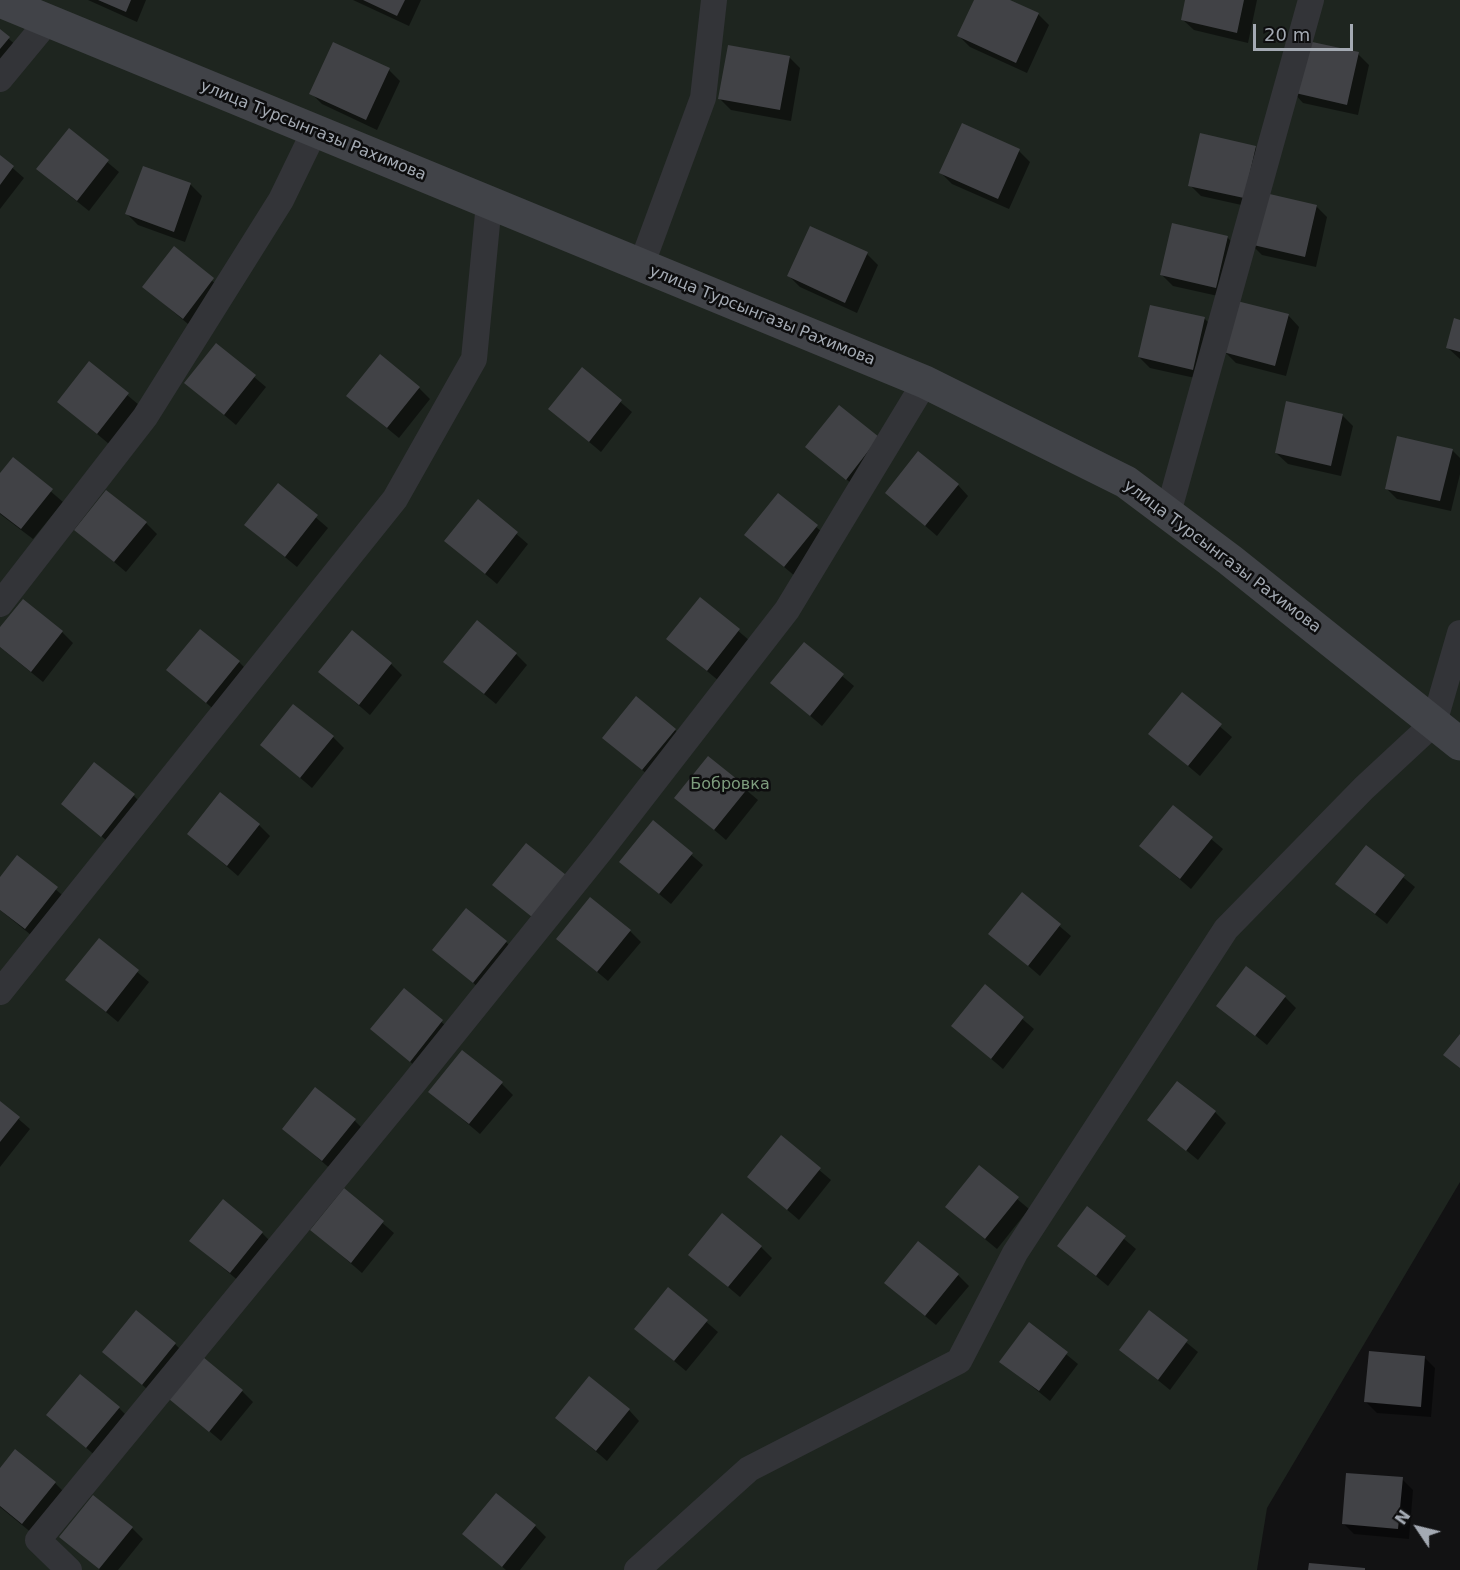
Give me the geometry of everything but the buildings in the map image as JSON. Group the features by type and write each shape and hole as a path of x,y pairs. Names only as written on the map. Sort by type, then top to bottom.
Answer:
{"street":[{"path":"641,266 703,98 714,0"},
{"path":"1168,513 1311,0"},
{"name":"улица Турсынгазы Рахимова","path":"0,1 314,132 925,381 1126,482 1460,744"},
{"path":"0,79 48,21"},
{"path":"0,604 145,417 281,200 314,132"},
{"path":"0,992 395,500 474,359 489,203"},
{"path":"69,1570 38,1540 427,1067 602,850 787,610 925,381"},
{"path":"647,1565 749,1469 958,1361 1015,1253 1226,929 1364,788 1434,723 1460,633"}],"green space":[{"name":"Бобровка","path":"0,0 1460,0 1460,1182 1267,1508 1257,1570 0,1570"}]}
